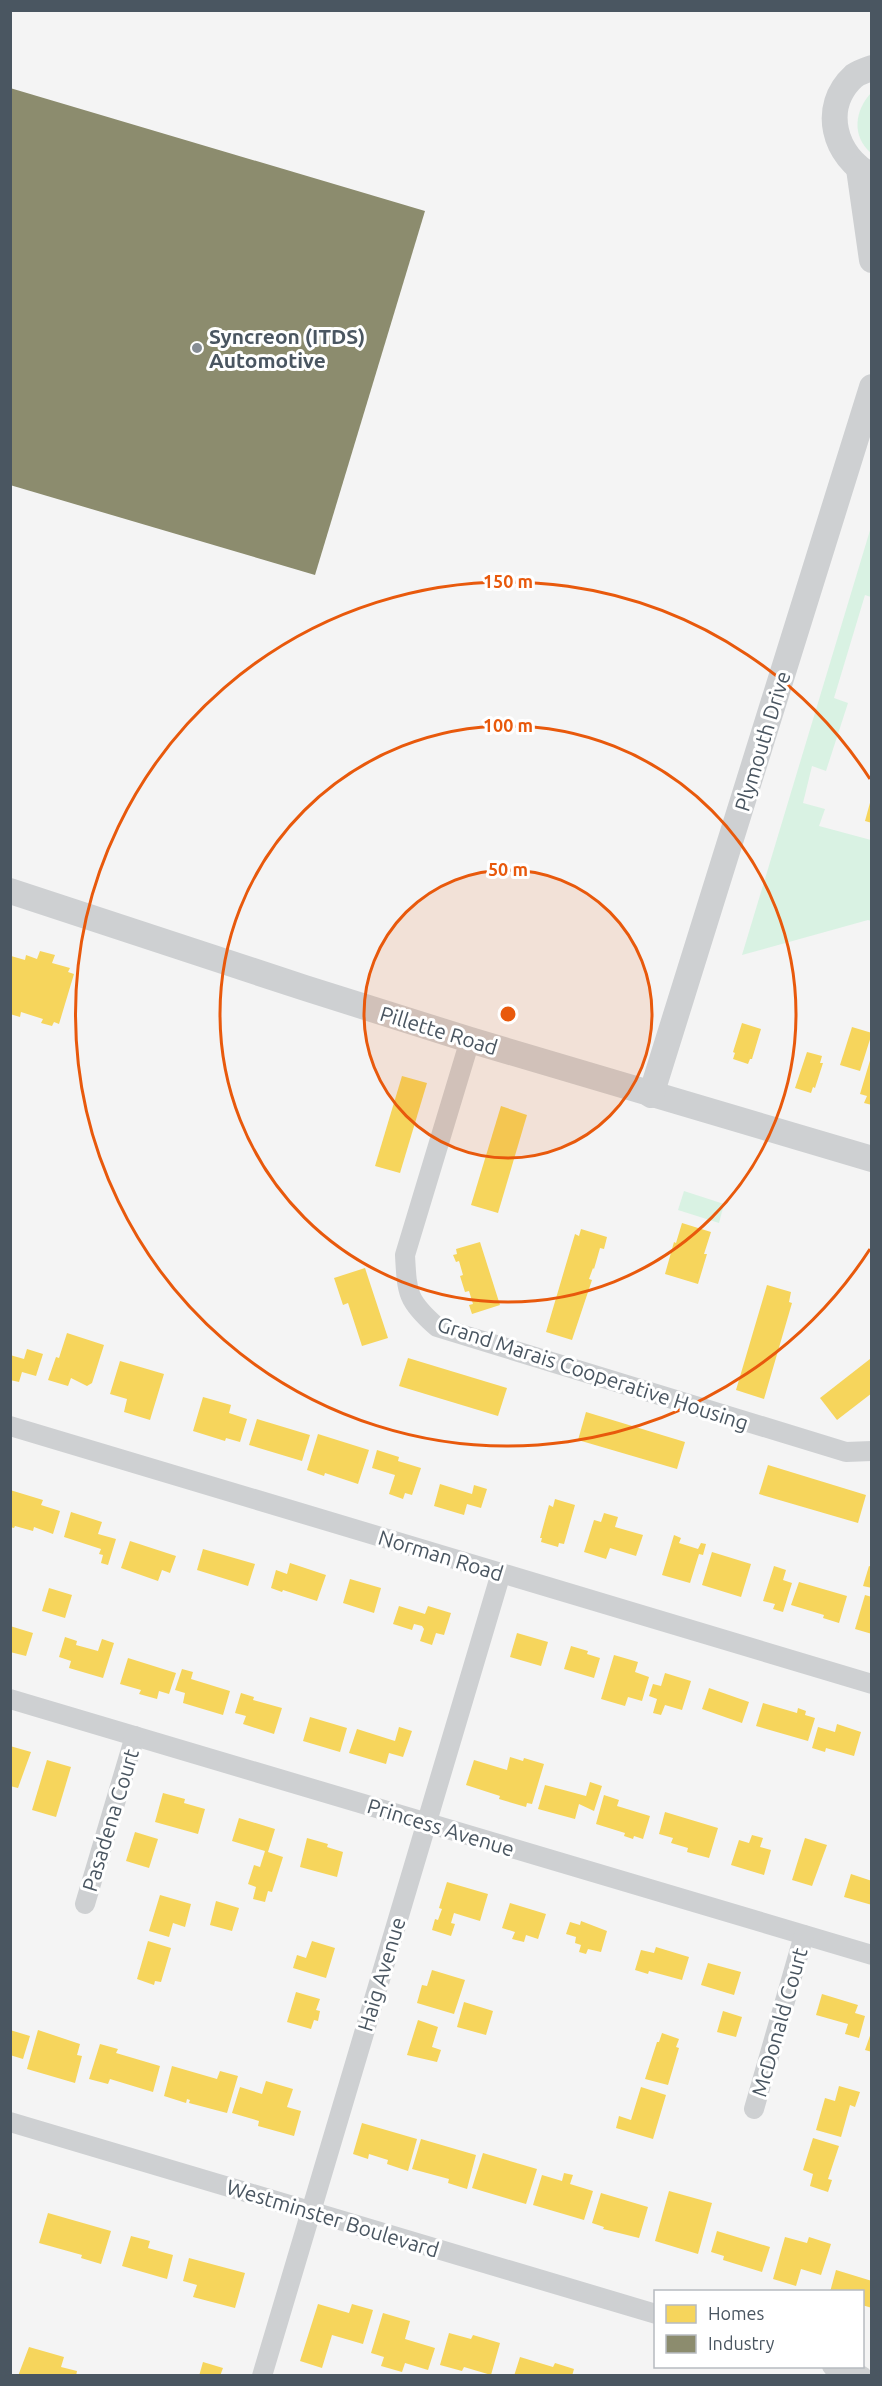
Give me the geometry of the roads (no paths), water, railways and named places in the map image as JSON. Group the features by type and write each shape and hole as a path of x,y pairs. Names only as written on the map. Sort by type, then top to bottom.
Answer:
{"street":[{"path":"872,68 855,76 841,95 834,115 836,135 845,154 865,172 872,260"},
{"name":"Plymouth Drive","path":"651,1095 872,387"},
{"name":"Pillette Road","path":"10,891 470,1040 872,1159"},
{"name":"Grand Marais Cooperative Housing","path":"470,1040 405,1255 407,1288 418,1311 437,1327 846,1452 872,1451"},
{"name":"Norman Road","path":"10,1426 872,1684"},
{"name":"Haig Avenue","path":"262,2376 501,1573"},
{"name":"Princess Avenue","path":"10,1699 872,1954"},
{"name":"Pasadena Court","path":"86,1904 135,1736"},
{"name":"McDonald Court","path":"754,2109 804,1935"},
{"name":"Westminster Boulevard","path":"10,2122 654,2313"},
{"path":"835,2368 862,2376"}],"place":[{"name":"Syncreon (ITDS) Automotive","path":"197,348"}]}
